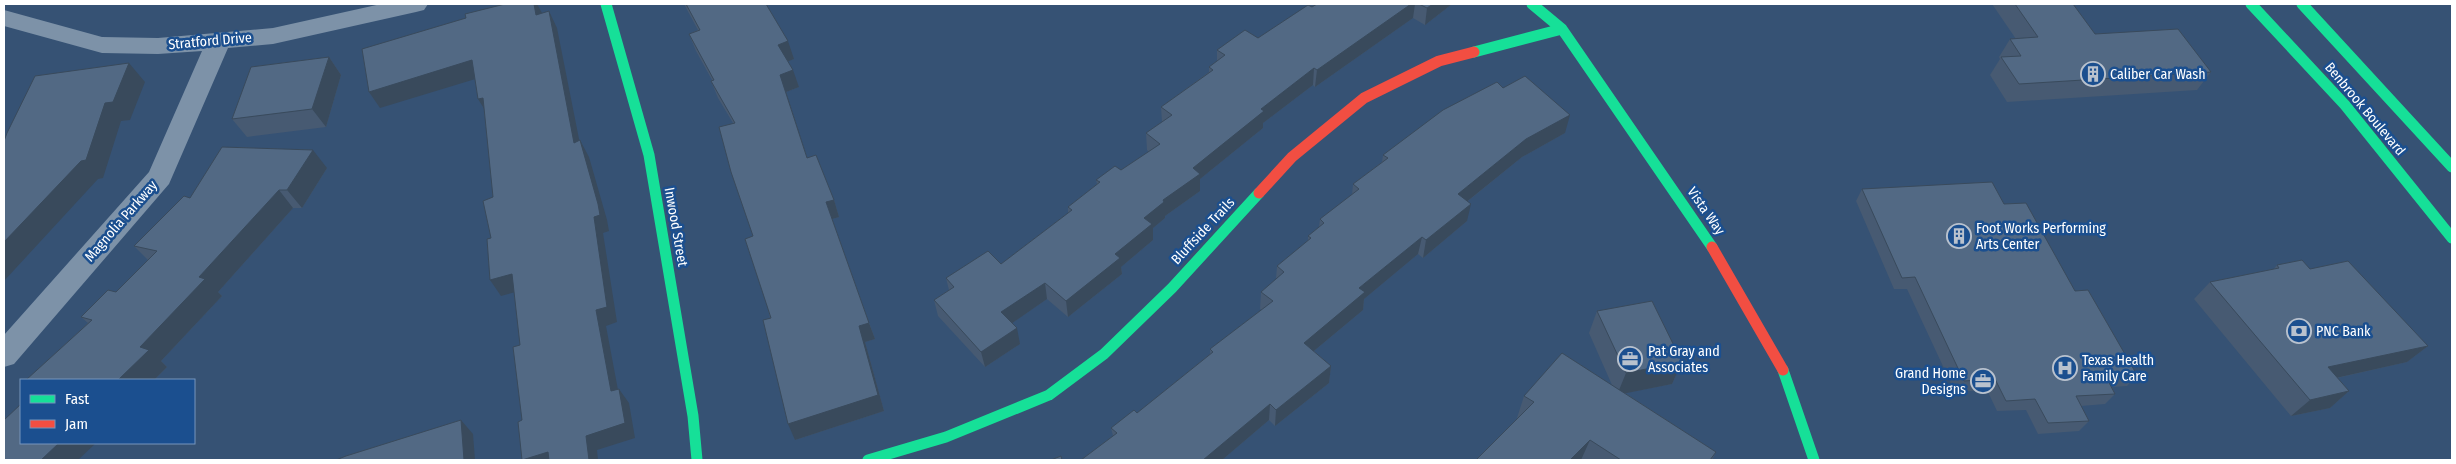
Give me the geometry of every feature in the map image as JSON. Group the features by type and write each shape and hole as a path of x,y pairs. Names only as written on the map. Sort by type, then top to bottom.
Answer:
{"main road":[{"name":"Inwood Street","path":"606,4 649,155 693,416 696,460"},
{"name":"Vista Way","path":"1532,4 1562,29 1714,250 1784,372 1814,460"},
{"name":"Benbrook Boulevard","path":"2250,4 2345,105 2452,238"},
{"name":"Benbrook Boulevard","path":"2302,4 2452,167"},
{"name":"Bluffside Trails","path":"868,460 946,437 1049,394 1104,354 1172,288 1292,156 1364,98 1439,61 1562,29"}],"street":[{"name":"Stratford Drive","path":"4,18 102,45 158,46 273,36 416,4"},
{"name":"Magnolia Parkway","path":"4,355 160,178 220,40"}],"building":[{"path":"505,4 534,4 536,15 549,11 574,143 580,140 598,204 600,215 594,217 607,307 596,310 611,391 619,389 625,423 586,436 589,460 549,460 548,452 522,460 518,422 522,420 513,347 520,345 512,274 490,280 487,239 491,238 483,201 493,197 483,98 478,99 472,60 369,92 362,49 466,18 465,14"},
{"path":"686,4 766,4 788,41 778,45 793,70 780,75 807,158 816,155 834,200 826,202 869,323 859,326 878,395 788,424 763,320 771,318 745,239 753,236 731,172 719,127 735,123 711,81 714,80 689,34 700,30"},
{"path":"1317,4 1411,4 1317,70 1314,68 1261,109 1264,111 1193,168 1200,174 1163,200 1164,202 1144,218 1152,224 1115,254 1120,258 1066,301 1045,283 1001,312 1017,328 981,352 934,300 954,287 946,278 988,251 1001,264 1072,210 1068,207 1100,182 1096,180 1115,166 1121,170 1160,144 1146,133 1172,115 1161,107 1213,70 1209,67 1225,55 1217,50 1245,30 1258,38 1308,5 1312,7"},
{"path":"1419,4 1433,4 1427,8"},
{"path":"2015,4 2073,4 2095,34 2178,29 2211,72 2019,84 2001,57 2021,56 2010,39 2038,37"},
{"path":"329,57 312,109 232,119 251,67"},
{"path":"129,63 113,102 105,103 86,160 81,161 4,242 4,141 35,76"},
{"path":"1525,76 1570,115 1526,139 1458,194 1471,204 1426,240 1422,237 1359,288 1365,292 1304,343 1331,366 1276,410 1270,404 1203,460 1081,460 1117,433 1111,428 1134,410 1137,413 1213,352 1210,349 1273,301 1261,292 1284,272 1277,266 1311,238 1308,236 1324,223 1320,219 1359,189 1353,184 1388,158 1383,155 1443,110 1497,82 1503,88"},
{"path":"222,147 313,150 287,190 279,190 199,277 205,279 140,347 149,350 119,379 27,379 92,320 81,317 108,290 116,292 157,251 134,246 184,196 190,198"},
{"path":"1992,182 2004,204 2026,203 2075,291 2088,290 2137,375 2106,377 2115,394 2076,396 2089,421 2048,423 2035,399 2006,401 1995,379 1964,381 1915,277 1902,278 1862,189"},
{"name":"PNC Bank","path":"2302,260 2310,269 2348,261 2428,346 2328,367 2349,391 2310,400 2210,282 2279,268 2277,265"},
{"path":"1652,301 1682,362 1626,373 1597,311"},
{"path":"1562,353 1716,452 1710,460 1621,460 1590,440 1570,460 1476,460 1534,402 1524,396"},
{"path":"20,405 20,444 58,444 41,460 4,460 4,420"},
{"path":"461,420 464,460 336,460 346,456"},
{"path":"1061,456 1062,460 1051,460"}],"traffic: fast":[{"path":"606,4 649,155 693,416 697,460"},
{"path":"1532,4 1562,29 1712,247"},
{"path":"2251,4 2345,105 2452,238"},
{"path":"2302,4 2452,167"},
{"path":"1474,52 1562,29"},
{"path":"868,460 946,437 1049,395 1104,354 1172,288 1259,193"},
{"path":"1783,370 1814,460"}],"traffic: jam":[{"path":"1259,193 1292,157 1364,98 1439,61 1474,52"},
{"path":"1712,247 1783,370"}],"place":[{"name":"Caliber Car Wash","path":"2093,74"},
{"name":"Foot Works Performing Arts Center","path":"1959,236"},
{"name":"PNC Bank","path":"2299,331"},
{"name":"Pat Gray and Associates","path":"1630,359"},
{"name":"Texas Health Family Care","path":"2065,368"},
{"name":"Grand Home Designs","path":"1983,381"}]}
